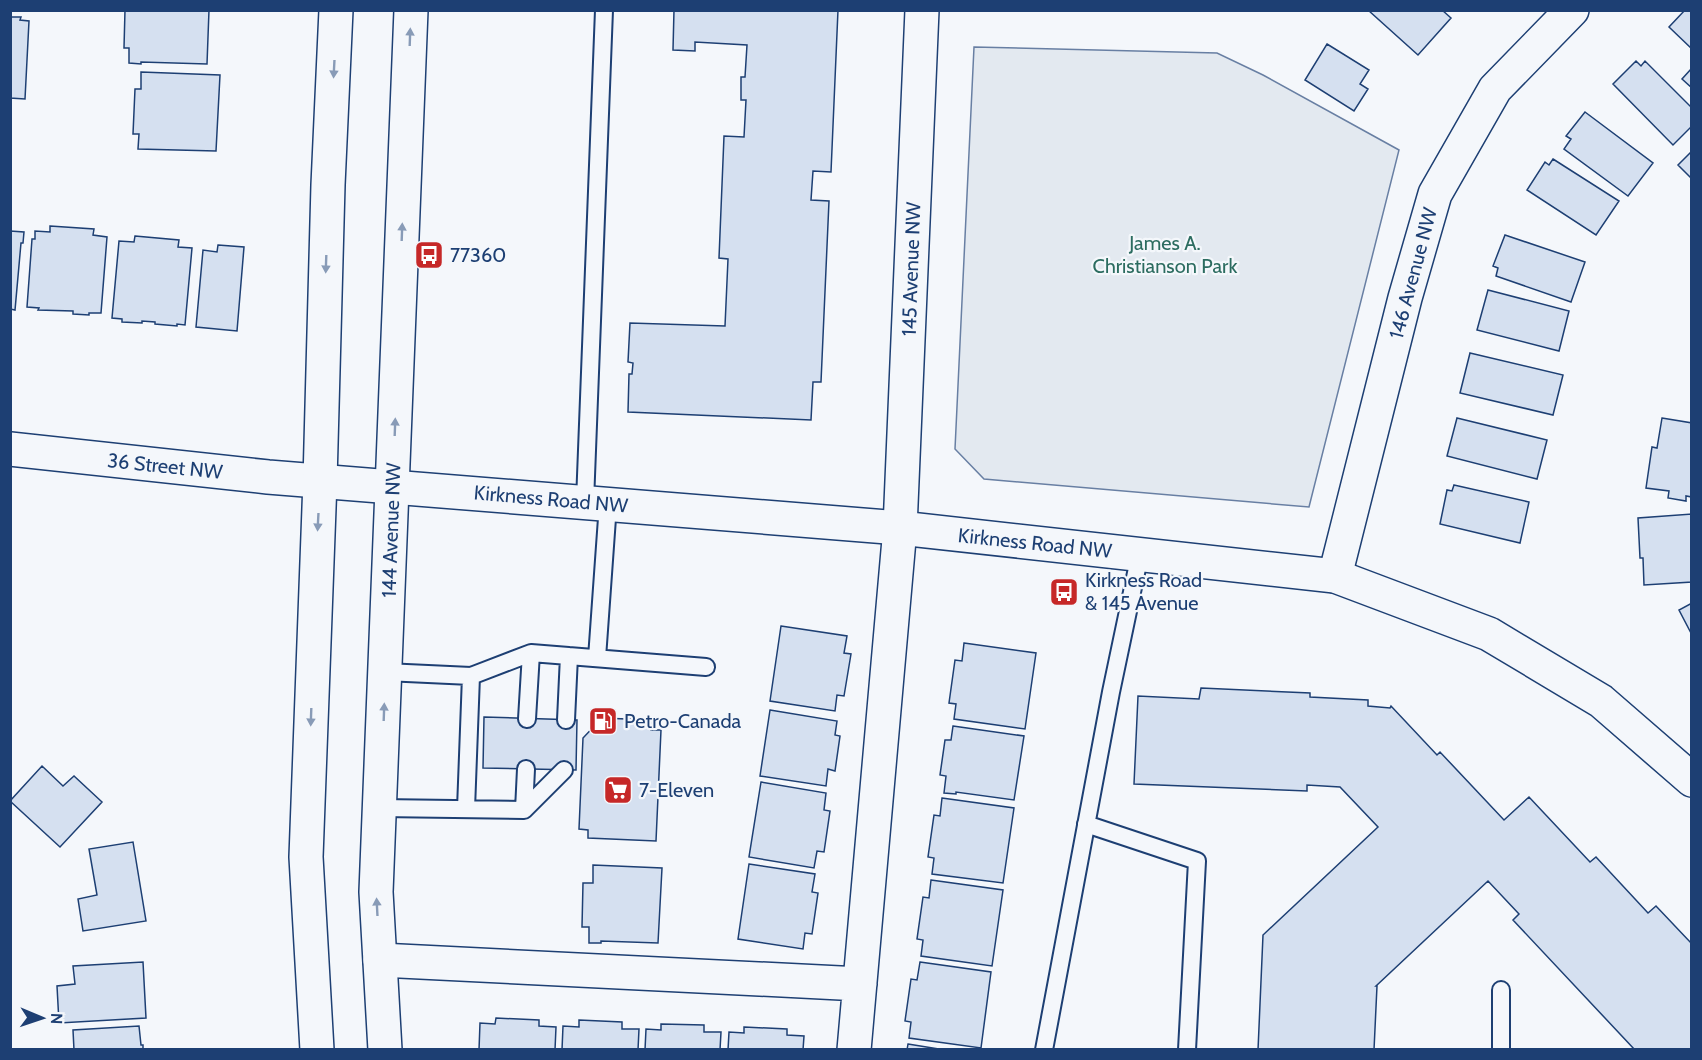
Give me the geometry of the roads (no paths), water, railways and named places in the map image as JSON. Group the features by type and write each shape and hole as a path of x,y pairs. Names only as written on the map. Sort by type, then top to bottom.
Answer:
{"street":[{"path":"317,1050 306,857 328,185 336,10"},
{"name":"144 Avenue NW","path":"385,1050 376,892 411,10"},
{"name":"145 Avenue NW","path":"854,1050 900,528 922,10"},
{"name":"146 Avenue NW","path":"1335,576 1405,298 1435,195 1495,89 1572,10"},
{"name":"36 Street NW","path":"10,449 320,481"},
{"name":"Kirkness Road NW","path":"320,481 900,528 1335,576 1489,634 1601,701 1692,780"},
{"path":"380,960 860,984"}],"lane":[{"path":"597,658 596,503 604,10"},
{"path":"1044,1050 1111,692 1140,554"},
{"path":"385,672 471,675 531,653 706,667"},
{"path":"527,719 531,653"},
{"path":"566,720 569,656"},
{"path":"466,809 471,675"},
{"path":"524,810 526,769"},
{"path":"380,808 524,810 564,770"},
{"path":"1086,824 1197,861 1187,1050"},
{"path":"1500,1050 1501,990"}],"place":[{"name":"77360","path":"429,255"},
{"name":"Kirkness Road & 145 Avenue","path":"1064,592"},
{"name":"Petro-Canada","path":"603,721"},
{"name":"7-Eleven","path":"618,790"}],"park label":[{"name":"James A. Christianson Park","path":"1165,254"}]}
